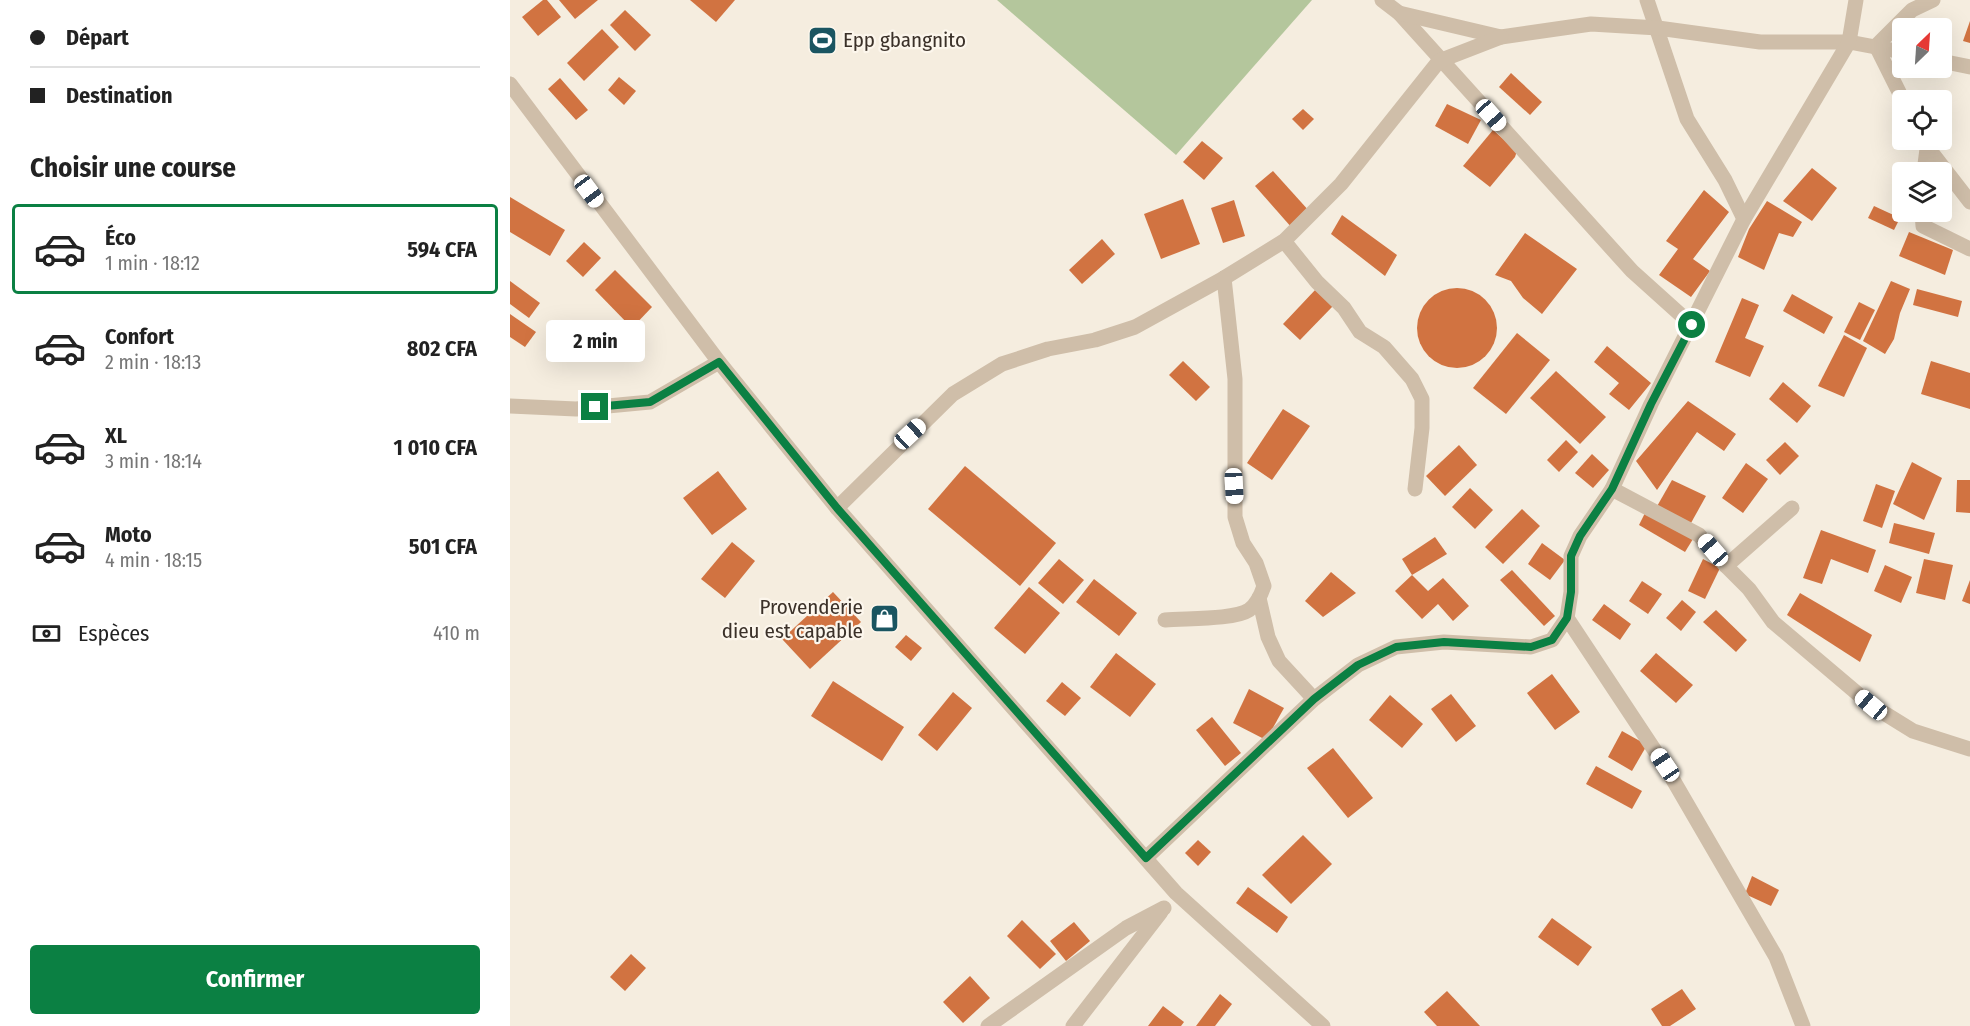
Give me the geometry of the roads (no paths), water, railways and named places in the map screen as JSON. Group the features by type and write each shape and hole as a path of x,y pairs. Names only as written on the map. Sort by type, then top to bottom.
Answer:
{"street":[{"path":"1382,0 1399,13 1439,61 1460,80 1632,271 1692,325"},
{"path":"1647,0 1687,119 1725,180 1744,219"},
{"path":"1146,858 1314,699 1358,665 1396,647 1444,642 1531,647 1552,640 1567,618 1571,592 1571,556 1580,536 1612,489 1651,404 1744,219 1849,42 1856,0"},
{"path":"1876,46 1912,10 1933,0"},
{"path":"1399,13 1501,37"},
{"path":"837,508 895,447 953,394 1002,364 1048,349 1095,340 1135,327 1224,278 1284,241 1341,184 1439,61 1501,37 1591,24 1658,28 1760,42 1849,42 1892,50"},
{"path":"1876,46 1898,90"},
{"path":"1952,63 1970,67"},
{"path":"512,92 719,362 837,508 1176,893 1323,1026"},
{"path":"1930,150 1970,202"},
{"path":"1923,222 1923,226 1970,249"},
{"path":"1284,241 1317,282 1344,309 1360,332 1384,347 1412,379 1422,399 1422,428 1415,489"},
{"path":"1165,620 1234,615 1248,610 1259,598 1264,586 1256,563 1243,543 1235,518 1235,379 1224,278"},
{"path":"510,406 576,409 650,402 719,362"},
{"path":"1612,489 1699,535 1749,589 1773,622 1871,705 1913,731 1970,749"},
{"path":"1726,566 1792,508"},
{"path":"1259,598 1268,637 1279,661 1314,699"},
{"path":"1567,618 1665,765 1776,957 1803,1026"},
{"path":"1073,1026 1176,893"},
{"path":"988,1026 1126,928 1164,908"}],"place":[{"name":"Epp gbangnito","path":"822,40"},
{"name":"Provenderie dieu est capable","path":"884,619"}]}
